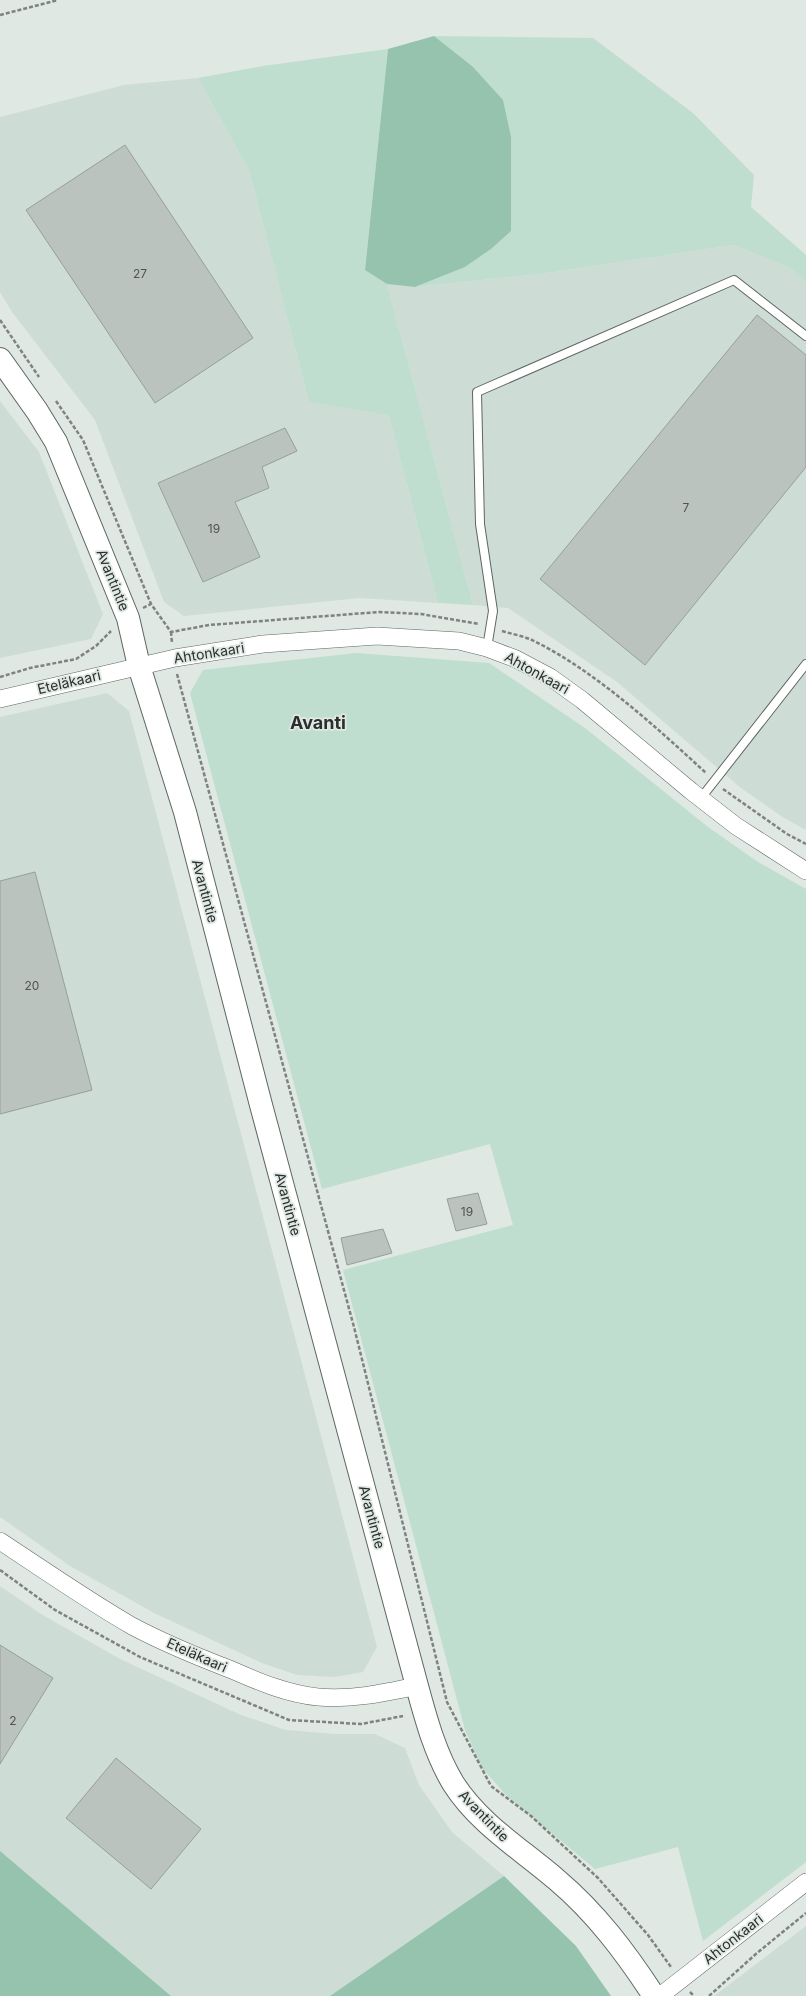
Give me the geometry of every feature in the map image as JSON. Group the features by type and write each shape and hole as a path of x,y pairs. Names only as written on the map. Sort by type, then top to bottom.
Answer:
{"street":[{"name":"Avantintie","path":"0,359 37,411 56,442 128,618 139,666 185,812 261,1105 417,1686 436,1747 453,1782 468,1803 494,1830 558,1881 593,1914 631,1961 654,1996"},
{"name":"Ahtonkaari","path":"139,666 175,658 262,644 377,636 459,641 487,648 516,659 555,681 582,700 736,826 806,871"},
{"name":"Eteläkaari","path":"0,699 139,666"},
{"name":"Eteläkaari","path":"0,1541 133,1626 181,1650 283,1690 317,1697 342,1698 376,1695 417,1686"},
{"name":"Ahtonkaari","path":"660,1996 806,1882"}],"lane":[{"path":"487,648 493,611 480,524 477,392 734,280 806,336"},
{"path":"701,798 806,664"}],"path":[{"path":"0,15 58,0"},
{"path":"140,609 151,604 171,632 172,644"},
{"path":"171,632 208,625 379,612 421,614 473,622 531,640 583,671 659,730 731,796 806,844"},
{"path":"0,677 30,668 76,659 96,646 113,629"},
{"path":"177,677 354,1327 447,1702 491,1786 531,1816 598,1878 648,1935 680,1980 694,1996"},
{"path":"709,1996 757,1953 806,1913"}],"shaded area":[{"path":"198,78 249,170 309,402 389,416 438,603 360,598 184,616 164,602 95,420 12,312 0,292 0,117 124,85"},
{"path":"734,245 788,267 806,281 806,830 784,818 741,788 617,682 508,608 473,605 387,284 415,287 540,274"},
{"path":"0,401 39,452 103,614 91,639 0,658"},
{"path":"107,693 129,711 377,1647 363,1672 335,1677 297,1675 262,1663 156,1614 70,1566 0,1517 0,717"},
{"path":"0,1586 41,1614 120,1659 241,1715 286,1730 334,1734 375,1734 405,1748 419,1785 452,1832 504,1876 330,1996 171,1996 0,1851"},
{"path":"806,1926 806,1996 714,1996"}],"green space":[{"path":"434,36 593,38 693,113 754,175 751,207 806,255 806,281 788,267 734,245 540,274 415,287 465,267 491,249 511,231 472,66"},
{"path":"434,36 472,66 503,100 511,137 511,231 491,249 465,267 415,287 387,284 365,270 388,49"},
{"path":"388,49 365,269 387,284 473,605 438,603 389,416 309,402 249,170 198,78 263,66"},
{"path":"356,653 489,663 585,728 708,827 758,862 806,889 806,1862 703,1941 678,1847 595,1869 507,1796 482,1768 465,1730 343,1270 513,1225 490,1144 322,1189 190,693 203,670"},
{"path":"0,1851 171,1996 0,1996"},
{"path":"504,1876 576,1946 611,1996 330,1996"}],"building":[{"path":"125,145 253,338 155,403 26,210"},
{"path":"757,315 806,355 806,467 645,665 540,579"},
{"path":"285,428 297,451 262,467 269,488 235,502 260,557 203,582 158,483"},
{"path":"35,872 92,1090 0,1114 0,881"},
{"path":"478,1193 487,1224 456,1231 447,1199"},
{"path":"383,1229 392,1253 347,1265 341,1238"},
{"path":"0,1645 53,1678 0,1764"},
{"path":"116,1758 201,1829 151,1889 66,1818"}],"district":[{"name":"Avanti","path":"318,723"}]}
